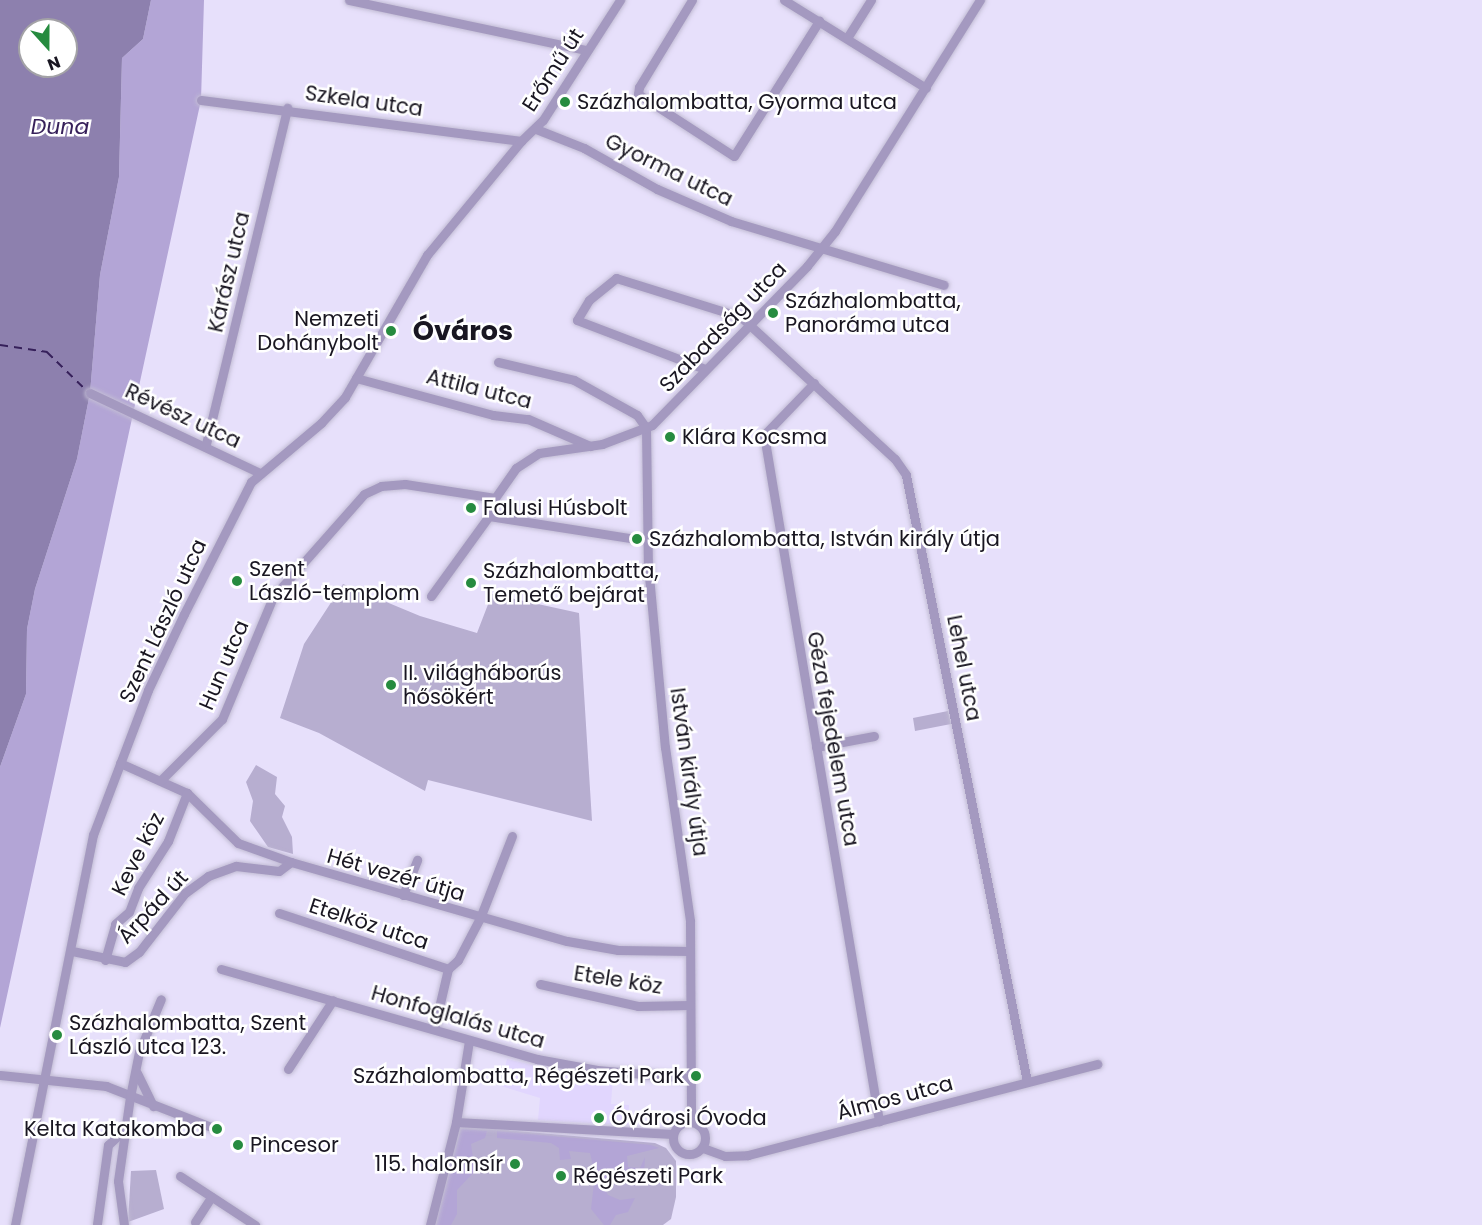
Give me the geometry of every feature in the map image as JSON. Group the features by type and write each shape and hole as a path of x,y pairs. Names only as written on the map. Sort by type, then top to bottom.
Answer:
{"street":[{"path":"349,0 587,50"},
{"name":"Erőmű út","path":"536,129 620,0"},
{"path":"692,0 639,87 643,100 734,156 819,21"},
{"path":"784,0 926,88"},
{"path":"847,38 871,0"},
{"name":"Szabadság utca","path":"431,596 489,516 495,498 516,468 530,457 590,446 646,428 824,248 980,0"},
{"name":"Szkela utca","path":"201,100 287,108 521,141"},
{"name":"Kárász utca","path":"206,444 287,108"},
{"name":"Szent László utca","path":"15,1225 43,1078 72,951 93,835 148,690 184,614 243,495 260,472 321,423 356,378 426,255 521,141 536,129"},
{"name":"Gyorma utca","path":"536,129 584,148 696,207 760,231 944,285"},
{"name":"Lehel utca","path":"705,369 577,320 589,300 616,278 741,317 895,459 906,475 1027,1081"},
{"path":"498,362 574,380 637,415 646,428"},
{"name":"Attila utca","path":"356,378 493,415 528,419 590,446"},
{"name":"Géza fejedelem utca","path":"814,383 764,435 879,1121"},
{"name":"Révész utca","path":"90,393 206,444 260,472"},
{"name":"István király útja","path":"646,428 648,565 665,747 686,879 690,951 691,1122"},
{"name":"Hun utca","path":"161,780 222,719 273,597 364,494 381,486 405,484 495,498"},
{"path":"489,516 630,538"},
{"path":"816,747 874,736"},
{"name":"Hét vezér útja","path":"120,763 186,793 238,843 291,862 480,918 608,949 690,951"},
{"name":"Keve köz","path":"105,960 116,924 129,912 138,888 168,841 186,793"},
{"path":"434,1029 448,969 458,960 480,918 512,836"},
{"path":"403,895 417,860"},
{"name":"Árpád út","path":"72,951 117,963 131,959 185,893 208,876 236,866 279,871 291,862"},
{"name":"Etelköz utca","path":"279,913 448,969"},
{"name":"Honfoglalás utca","path":"221,969 469,1041 565,1065 690,1077"},
{"name":"Etele köz","path":"540,984 638,1006 690,1005"},
{"path":"124,1225 118,1180 130,1097 139,1052 161,999"},
{"path":"288,1069 333,1000"},
{"path":"430,1225 456,1122 469,1041"},
{"name":"Álmos utca","path":"703,1148 725,1156 748,1155 1097,1064"},
{"path":"136,1071 153,1106"},
{"path":"0,1075 93,1083 213,1128"},
{"path":"456,1122 674,1134"},
{"path":"691,1122 704,1130 703,1148 694,1154 684,1154 674,1144 674,1134 678,1126 691,1122"},
{"path":"97,1224 108,1145 126,1128"},
{"path":"180,1176 255,1225"},
{"path":"195,1222 211,1197"}],"shaded area":[{"path":"151,0 204,0 201,100 0,1028 0,767 26,694 27,629 35,589 77,459 90,393 100,275 119,177 122,58 143,39"},
{"path":"343,584 420,616 477,633 492,594 579,613 592,821 428,780 425,791 319,733 280,718 304,644"},
{"path":"948,711 951,724 915,731 913,718"},
{"path":"256,765 277,777 275,794 285,806 282,817 292,837 293,854 268,847 250,821 253,801 246,782"},
{"path":"507,1059 566,1073 613,1077 611,1104 629,1105 628,1125 538,1120 540,1098 501,1086"},
{"name":"Régészeti Park","path":"460,1126 655,1143 666,1148 676,1161 676,1197 671,1219 663,1225 433,1225"},
{"path":"461,1129 487,1131 485,1138 471,1144 475,1171 457,1190 457,1214 451,1225 436,1225"},
{"path":"497,1131 651,1145 659,1148 627,1156 628,1167 640,1168 645,1157 644,1176 623,1182 606,1181 603,1186 608,1195 620,1200 635,1198 628,1212 616,1215 610,1225 604,1225 591,1209 595,1174 590,1153 569,1151 571,1159 560,1160 559,1148 551,1143 497,1138"},
{"path":"156,1170 164,1209 128,1222 131,1171"}],"water":[{"name":"Duna","path":"0,0 151,0 143,39 122,58 119,177 100,275 90,393 77,459 35,589 27,629 26,694 0,767"}],"ferry route":[{"path":"0,345 47,352 87,391"}],"place":[{"name":"Százhalombatta, Gyorma utca","path":"565,102"},
{"name":"Százhalombatta, Panoráma utca","path":"773,313"},
{"name":"Nemzeti Dohánybolt","path":"391,331"},
{"name":"Klára Kocsma","path":"670,437"},
{"name":"Falusi Húsbolt","path":"471,508"},
{"name":"Százhalombatta, István király útja","path":"637,539"},
{"name":"Szent László-templom","path":"237,581"},
{"name":"Százhalombatta, Temető bejárat","path":"471,583"},
{"name":"II. világháborús hősökért","path":"391,685"},
{"name":"Százhalombatta, Szent László utca 123.","path":"57,1035"},
{"name":"Százhalombatta, Régészeti Park","path":"696,1076"},
{"name":"Óvárosi Óvoda","path":"599,1118"},
{"name":"Kelta Katakomba","path":"217,1129"},
{"name":"Pincesor","path":"238,1145"},
{"name":"115. halomsír","path":"515,1164"},
{"name":"Régészeti Park","path":"561,1176"}],"district":[{"name":"Óváros","path":"463,331"}]}
